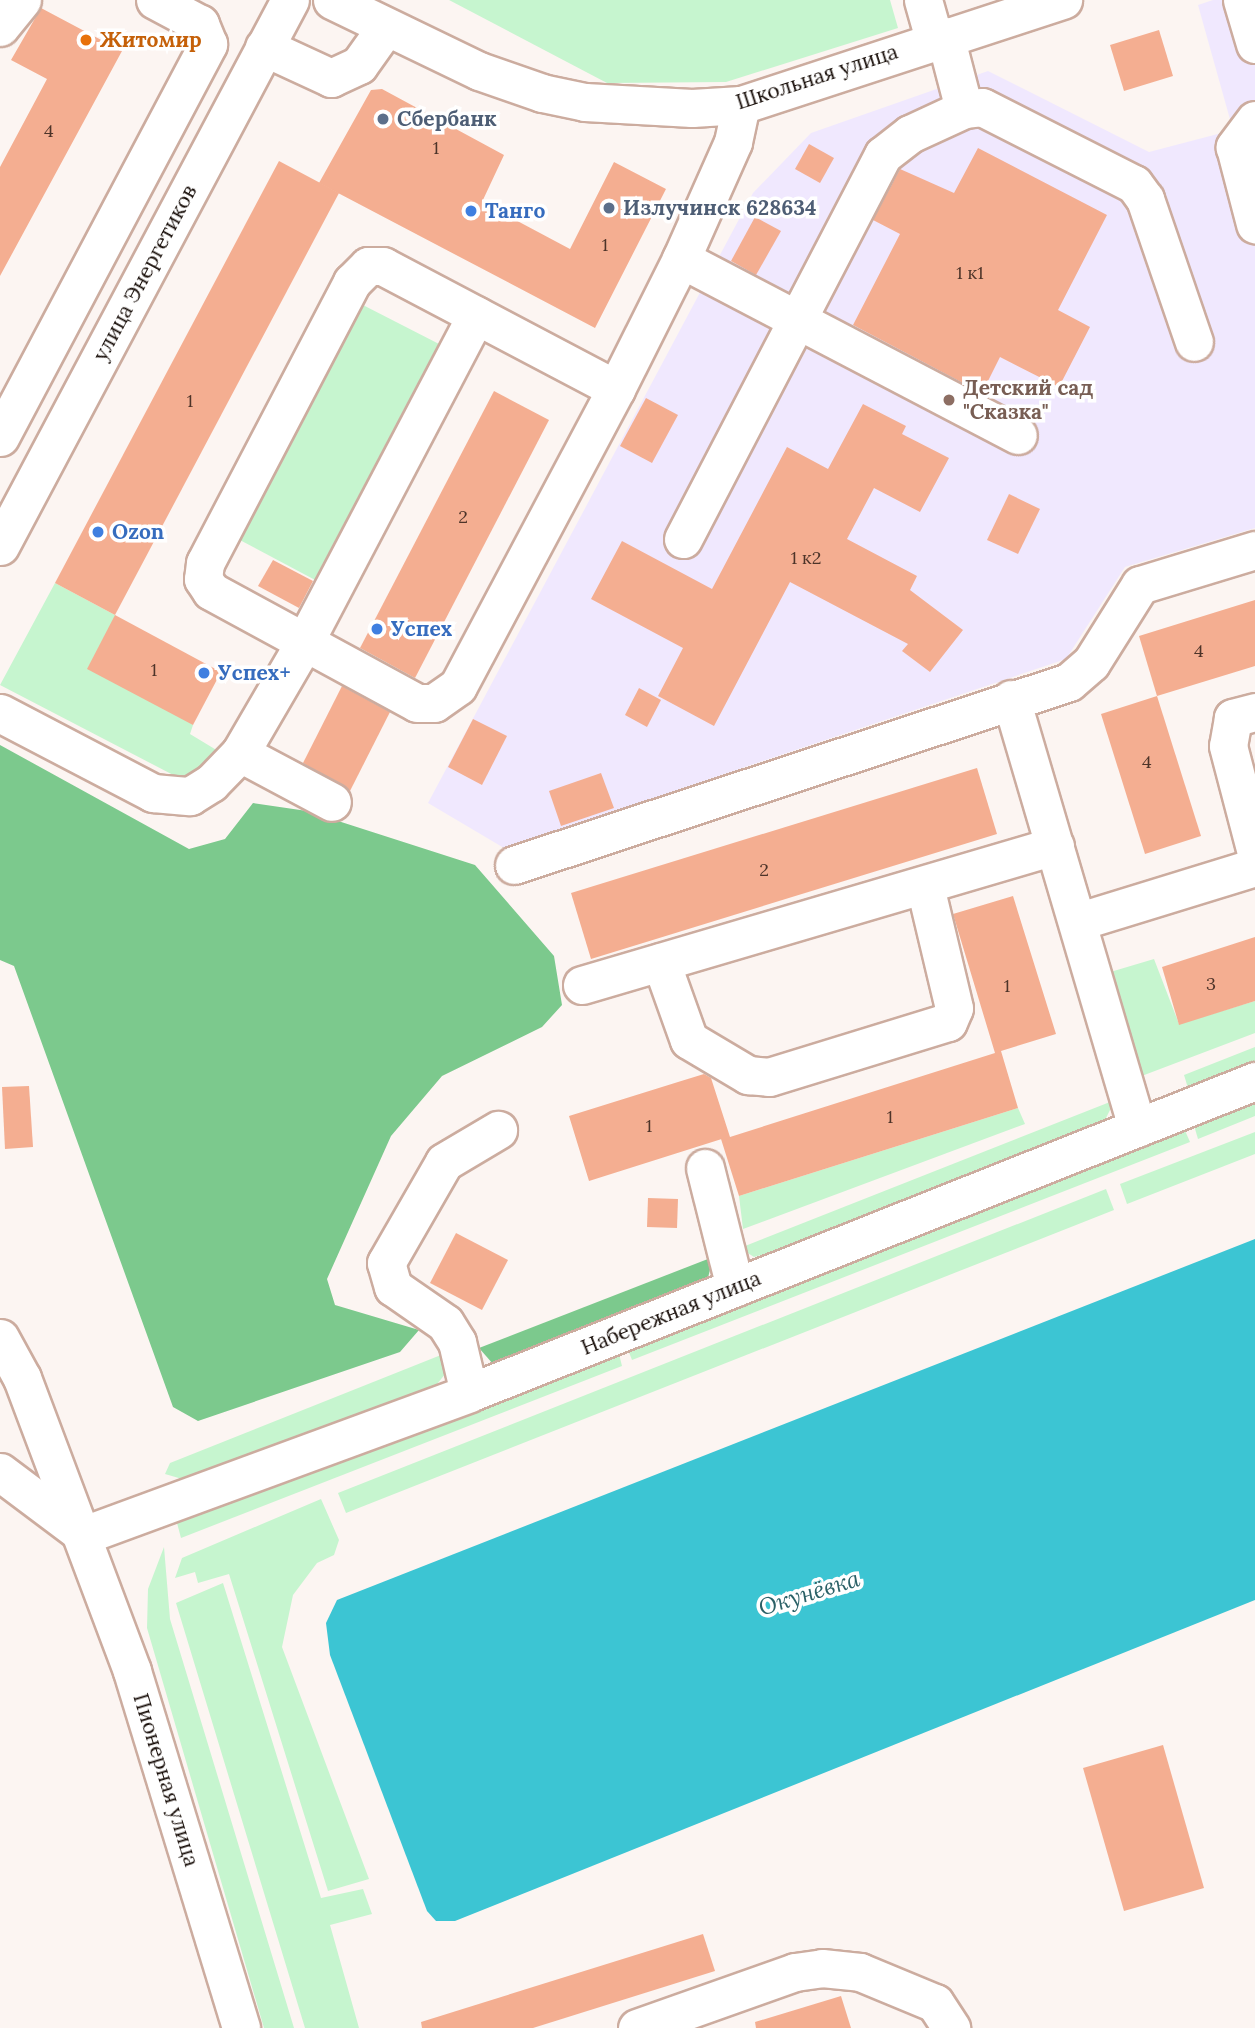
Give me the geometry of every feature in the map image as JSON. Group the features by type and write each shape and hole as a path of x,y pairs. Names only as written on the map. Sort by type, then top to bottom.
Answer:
{"street":[{"path":"0,27 22,0"},
{"path":"0,437 208,44 200,24 155,0"},
{"name":"улица Энергетиков","path":"3,535 290,0"},
{"name":"Школьная улица","path":"332,0 479,71 542,93 647,107 741,105 1063,0"},
{"path":"923,0 940,38 964,108"},
{"path":"1242,0 1255,44"},
{"path":"264,47 331,78 359,65 386,27"},
{"path":"616,389 383,266 368,267 352,282 205,563 203,579 211,591 417,704 434,703 458,686 616,389 681,259 733,142 741,105"},
{"path":"683,539 883,155 910,134 964,108 982,107 1134,184 1145,199 1194,342"},
{"path":"1255,120 1235,146 1255,224"},
{"path":"681,259 1018,435"},
{"path":"0,713 153,793 190,796 240,753 304,643 476,315"},
{"path":"514,865 1069,682 1091,663 1140,584 1255,550"},
{"path":"1011,699 1080,921 1137,1128"},
{"path":"1255,712 1233,718 1228,746 1255,849"},
{"path":"240,753 332,802"},
{"path":"582,985 1055,846"},
{"path":"1080,921 1255,867"},
{"path":"661,962 689,1040 748,1075 769,1077 948,1023 954,1007 925,886"},
{"name":"Набережная улица","path":"84,1535 469,1393 1255,1081"},
{"path":"469,1393 457,1342 444,1323 393,1287 386,1263 444,1163 498,1130"},
{"path":"705,1168 735,1287"},
{"name":"Пионерная улица","path":"0,1338 22,1378 84,1535 160,1755 241,2028"},
{"path":"0,1472 84,1535"},
{"path":"637,2028 795,1972 822,1968 859,1972 935,2003 951,2028"}],"shaded area":[{"name":"Детский сад \"Сказка\"","path":"1213,0 1255,0 1255,528 1125,567 1066,659 504,848 428,803 753,193 811,133 988,71 1149,152 1233,130 1198,5"}],"green space":[{"path":"449,0 890,0 898,28 726,82 607,83"},
{"path":"359,303 441,345 317,581 236,538"},
{"path":"55,583 115,615 193,725 190,734 223,754 196,780 179,778 0,685"},
{"path":"0,745 189,849 225,839 253,803 307,811 475,865 554,956 562,1005 542,1027 442,1076 391,1136 327,1279 335,1305 419,1330 400,1352 198,1421 173,1407 14,966 0,960"},
{"path":"1154,959 1179,1024 1255,1001 1255,1033 1139,1077 1107,973"},
{"path":"1255,1047 1255,1062 1188,1088 1184,1075"},
{"path":"1255,1097 1255,1116 1198,1139 1193,1122"},
{"path":"1115,1100 1105,1120 1092,1126 773,1252 754,1257 740,1248"},
{"path":"1018,1108 1025,1124 743,1229 739,1196"},
{"path":"1183,1126 1190,1142 632,1360 627,1347"},
{"path":"1255,1132 1255,1154 1127,1204 1120,1184"},
{"path":"1106,1189 1114,1210 346,1513 338,1493"},
{"path":"713,1257 708,1278 493,1364 479,1348"},
{"path":"618,1350 622,1366 181,1538 177,1523"},
{"path":"446,1353 446,1373 433,1389 189,1481 165,1474 170,1463"},
{"path":"321,1499 339,1540 334,1555 317,1563 293,1595 282,1647 369,1879 328,1891 229,1574 198,1583 195,1572 175,1578 182,1558"},
{"path":"164,1547 170,1619 294,2028 264,2028 147,1628 148,1589"},
{"path":"223,1583 321,1898 363,1889 372,1914 330,1925 359,2028 305,2028 176,1603"}],"water":[{"name":"Окунёвка","path":"1255,1239 1255,1600 455,1921 436,1921 427,1911 330,1655 326,1623 337,1600"}],"building":[{"path":"41,8 122,51 0,276 0,167 47,79 11,60"},
{"path":"1159,30 1173,76 1124,91 1110,45"},
{"path":"382,89 504,155 482,202 570,249 614,162 666,189 595,328 319,183 371,90"},
{"path":"809,144 834,158 820,183 795,169"},
{"path":"978,148 1107,215 1058,310 1090,327 1059,387 1000,357 982,393 853,325 900,234 873,220 900,169 954,193"},
{"path":"279,161 339,193 115,615 55,583"},
{"path":"755,217 781,231 756,275 731,261"},
{"path":"494,391 549,420 415,678 360,648"},
{"path":"646,398 678,415 652,463 620,446"},
{"path":"863,404 906,426 902,434 949,458 920,512 874,488 847,539 917,576 910,590 963,630 930,672 902,651 908,644 790,582 714,726 658,696 683,648 591,599 622,541 712,589 787,447 828,469"},
{"path":"1009,494 1040,509 1018,554 987,540"},
{"path":"273,560 313,581 299,608 258,586"},
{"path":"1255,600 1255,666 1157,696 1139,636"},
{"path":"115,615 221,672 193,725 87,669"},
{"path":"342,686 390,712 350,791 303,763"},
{"path":"639,688 661,700 647,727 625,715"},
{"path":"1157,696 1201,836 1145,854 1101,714"},
{"path":"473,719 507,736 482,785 448,767"},
{"path":"977,768 997,834 591,959 571,893"},
{"path":"601,773 614,808 561,826 549,791"},
{"path":"1013,896 1056,1034 1001,1051 1018,1108 739,1196 721,1139 589,1181 569,1116 704,1074 711,1078 730,1137 995,1053 953,914"},
{"path":"1255,937 1255,1001 1179,1025 1162,967"},
{"path":"29,1086 33,1147 5,1149 2,1087"},
{"path":"648,1198 678,1199 677,1228 647,1227"},
{"path":"456,1233 508,1260 482,1310 430,1283"},
{"path":"1163,1745 1204,1888 1124,1911 1083,1768"},
{"path":"703,1934 715,1971 533,2028 422,2028 421,2022"},
{"path":"841,1996 851,2028 756,2028 755,2022"}],"place":[{"name":"Житомир","path":"86,40"},
{"name":"Сбербанк","path":"383,119"},
{"name":"Излучинск 628634","path":"609,208"},
{"name":"Танго","path":"471,211"},
{"name":"Детский сад \"Сказка\"","path":"949,400"},
{"name":"Ozon","path":"98,532"},
{"name":"Успех","path":"377,629"},
{"name":"Успех+","path":"204,673"}]}
